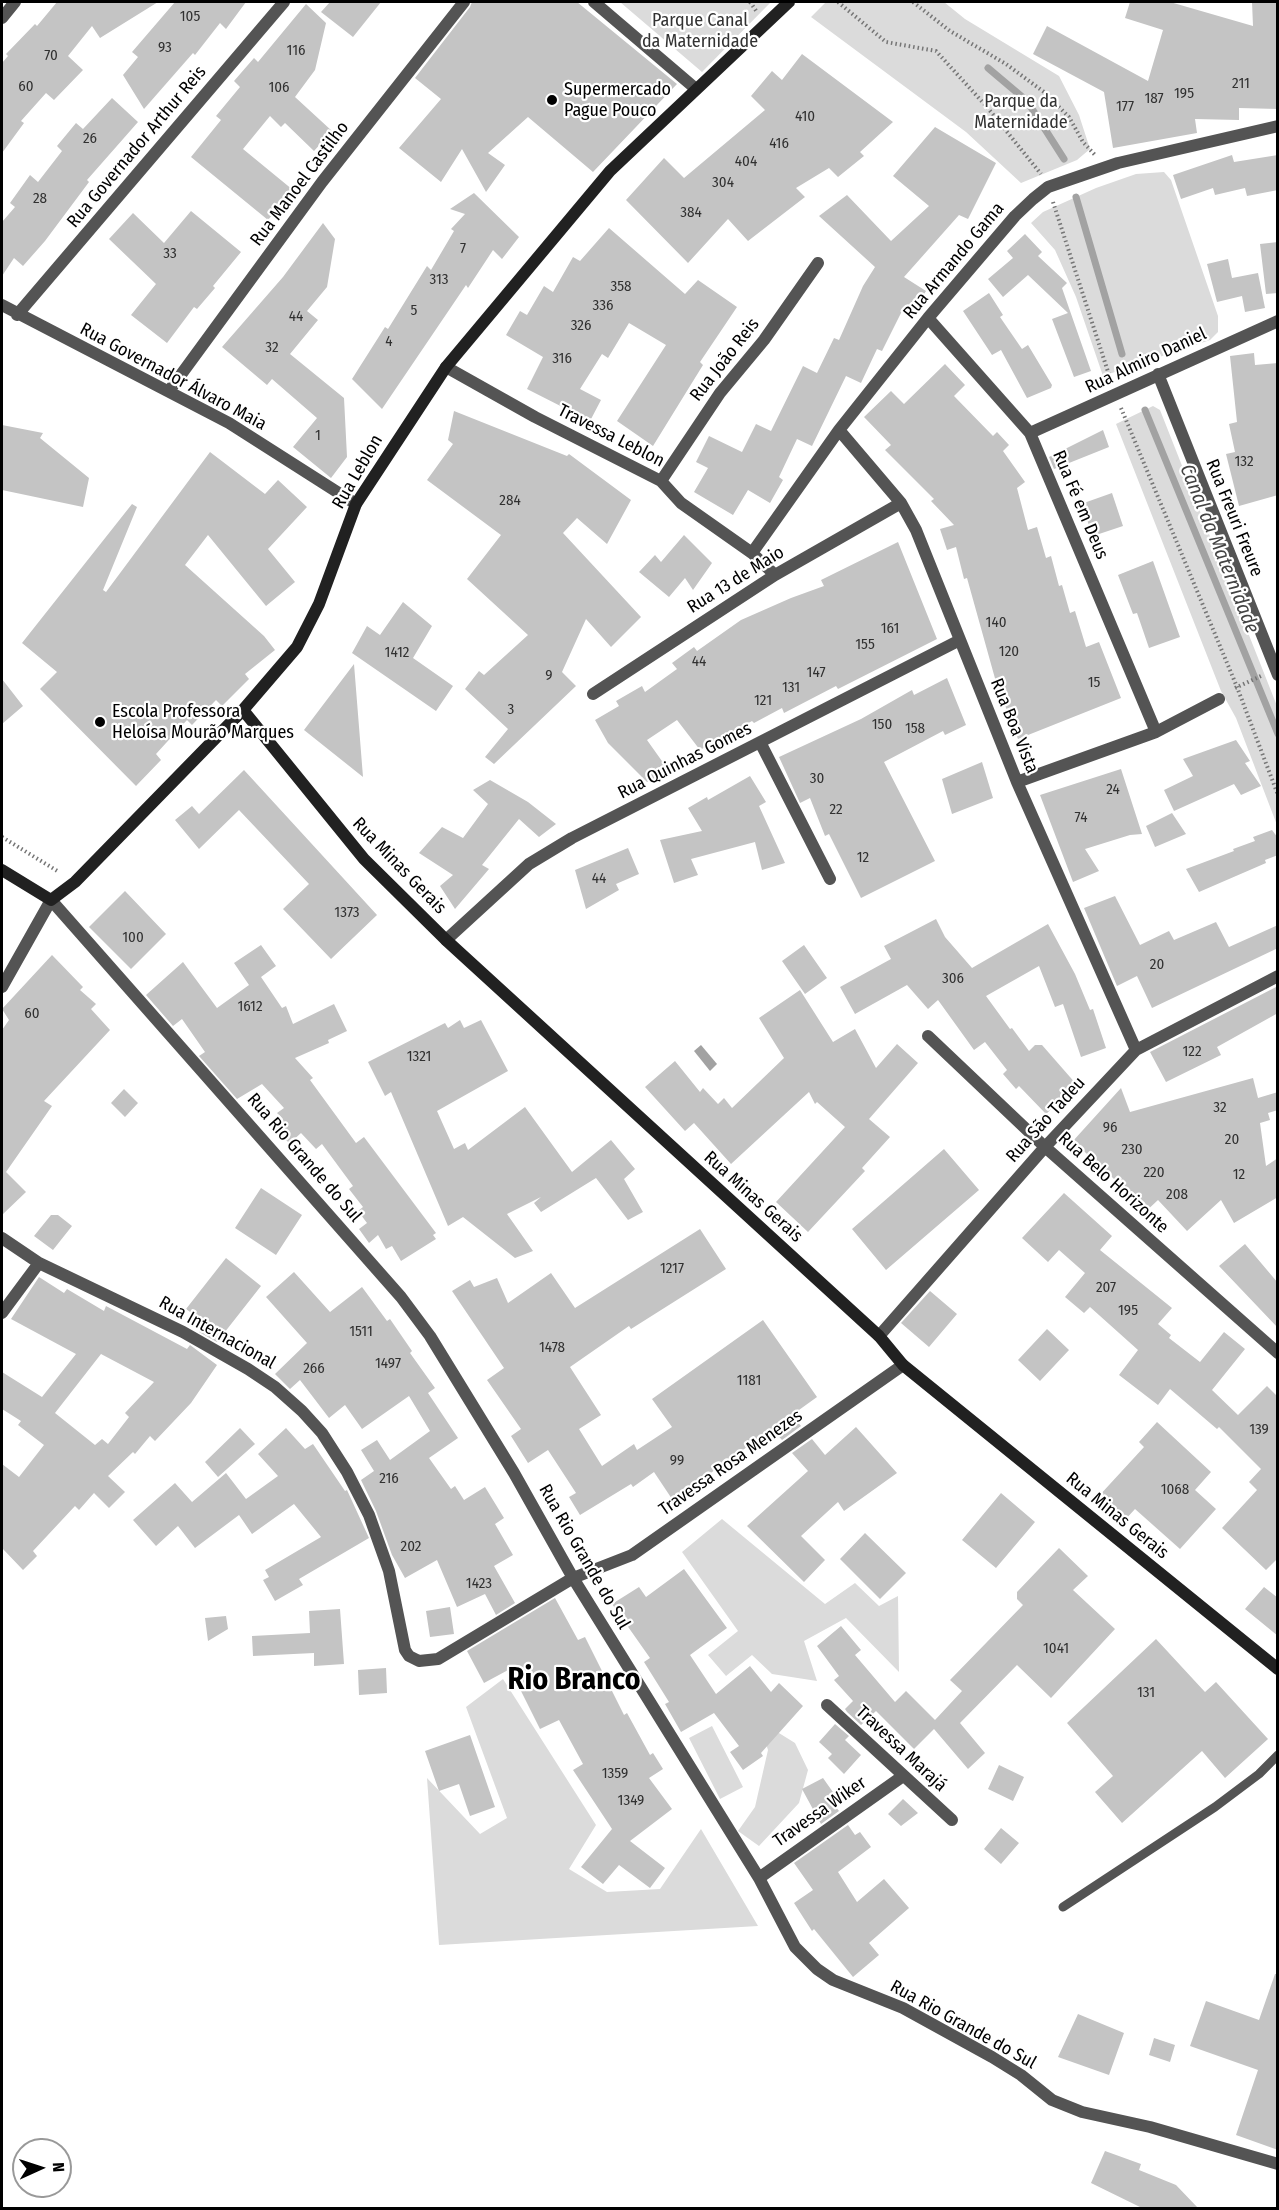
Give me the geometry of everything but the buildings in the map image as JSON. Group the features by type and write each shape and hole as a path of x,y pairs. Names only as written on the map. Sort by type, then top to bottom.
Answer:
{"street":[{"path":"2,18 15,2"},
{"name":"Rua Governador Arthur Reis","path":"17,315 284,2"},
{"name":"Rua Manoel Castilho","path":"169,391 322,182 464,2"},
{"path":"594,2 696,89"},
{"name":"Rua Leblon","path":"2,987 51,900 75,882 243,710 297,647 319,604 356,504 446,367 610,171 789,2"},
{"name":"Rua Armando Gama","path":"752,553 839,430 928,318 1015,216 1048,187 1118,163 1278,126"},
{"name":"Rua João Reis","path":"661,481 720,393 764,340 819,263"},
{"name":"Rua Governador Álvaro Maia","path":"2,305 17,315 229,423 356,504"},
{"name":"Rua Fé em Deus","path":"928,318 1030,433 1156,732"},
{"name":"Rua Almiro Daniel","path":"1030,433 1278,321"},
{"name":"Travessa Leblon","path":"446,367 535,417 661,481 681,503 752,553 775,575"},
{"name":"Rua Freuri Freure","path":"1153,377 1276,672"},
{"name":"Rua Boa Vista","path":"839,430 901,503 916,530 1017,782 1136,1050"},
{"name":"Rua 13 de Maio","path":"594,694 775,575 901,503"},
{"name":"Rua Quinhas Gomes","path":"446,940 530,864 572,838 960,640"},
{"path":"1017,782 1156,732 1219,699"},
{"name":"Rua Minas Gerais","path":"243,710 364,859 446,940 879,1336 903,1365 1278,1669"},
{"path":"760,742 830,879"},
{"path":"2,870 51,900"},
{"name":"Rua Rio Grande do Sul","path":"51,900 401,1297 430,1336 573,1578 759,1878 795,1947 833,1980 903,2008 1021,2074 1052,2100 1082,2112 1150,2127 1278,2164"},
{"name":"Rua São Tadeu","path":"879,1336 1045,1147 1136,1050 1278,975"},
{"name":"Rua Belo Horizonte","path":"928,1036 1045,1147 1278,1353"},
{"name":"Rua Internacional","path":"2,1238 39,1263 183,1332 248,1369 275,1387 303,1411 322,1434 347,1472 369,1515 389,1571 405,1650 409,1656 419,1661 438,1659"},
{"path":"2,1313 39,1263"},
{"name":"Travessa Rosa Menezes","path":"438,1659 573,1578 632,1555 903,1365"},
{"name":"Travessa Marajá","path":"827,1705 952,1820"},
{"name":"Travessa Wiker","path":"759,1878 903,1776"}],"lane":[{"path":"1063,1908 1215,1807 1258,1774 1278,1755"}],"path":[{"path":"838,2 886,42 936,51 987,107 1048,187 1120,393 1278,795"},
{"path":"913,2 950,30 1044,92 1069,117 1083,142 1096,156 1118,163"},
{"path":"1239,686 1276,672"},
{"path":"2,837 75,882"}],"green space":[{"name":"Parque Canal da Maternidade","path":"620,2 771,2 702,72"},
{"name":"Parque da Maternidade","path":"826,2 944,2 965,19 1059,76 1079,115 1090,149 1077,160 1021,183 966,132 811,17"},
{"path":"1164,172 1171,180 1218,316 1218,332 1210,340 1103,376 1076,297 1055,250 1031,223 1043,212 1096,188 1136,174"},
{"path":"1153,406 1160,410 1277,706 1277,825 1236,718 1221,691 1116,424"},
{"path":"722,1519 825,1604 855,1583 879,1606 898,1596 899,1672 846,1618 804,1641 817,1681 772,1674 752,1655 726,1676 708,1655 738,1631 682,1552"},
{"path":"503,1679 596,1825 569,1869 607,1892 660,1889 701,1829 758,1926 439,1945 427,1778 480,1834 507,1818 466,1707"},
{"path":"758,1720 795,1743 808,1770 799,1803 759,1846 738,1831 755,1807 768,1750"},
{"path":"712,1726 743,1787 720,1799 689,1738"}],"shaded area":[{"path":"701,1045 717,1064 710,1071 694,1051"}],"waterway":[{"name":"Canal da Maternidade","path":"988,68 1027,101 1064,159"},
{"name":"Canal da Maternidade","path":"1076,197 1122,354"},
{"name":"Canal da Maternidade","path":"1145,410 1278,734"}],"place":[{"name":"Supermercado Pague Pouco","path":"552,100"},
{"name":"Escola Professora Heloísa Mourão Marques","path":"100,722"}],"district":[{"name":"Rio Branco","path":"574,1681"}]}
